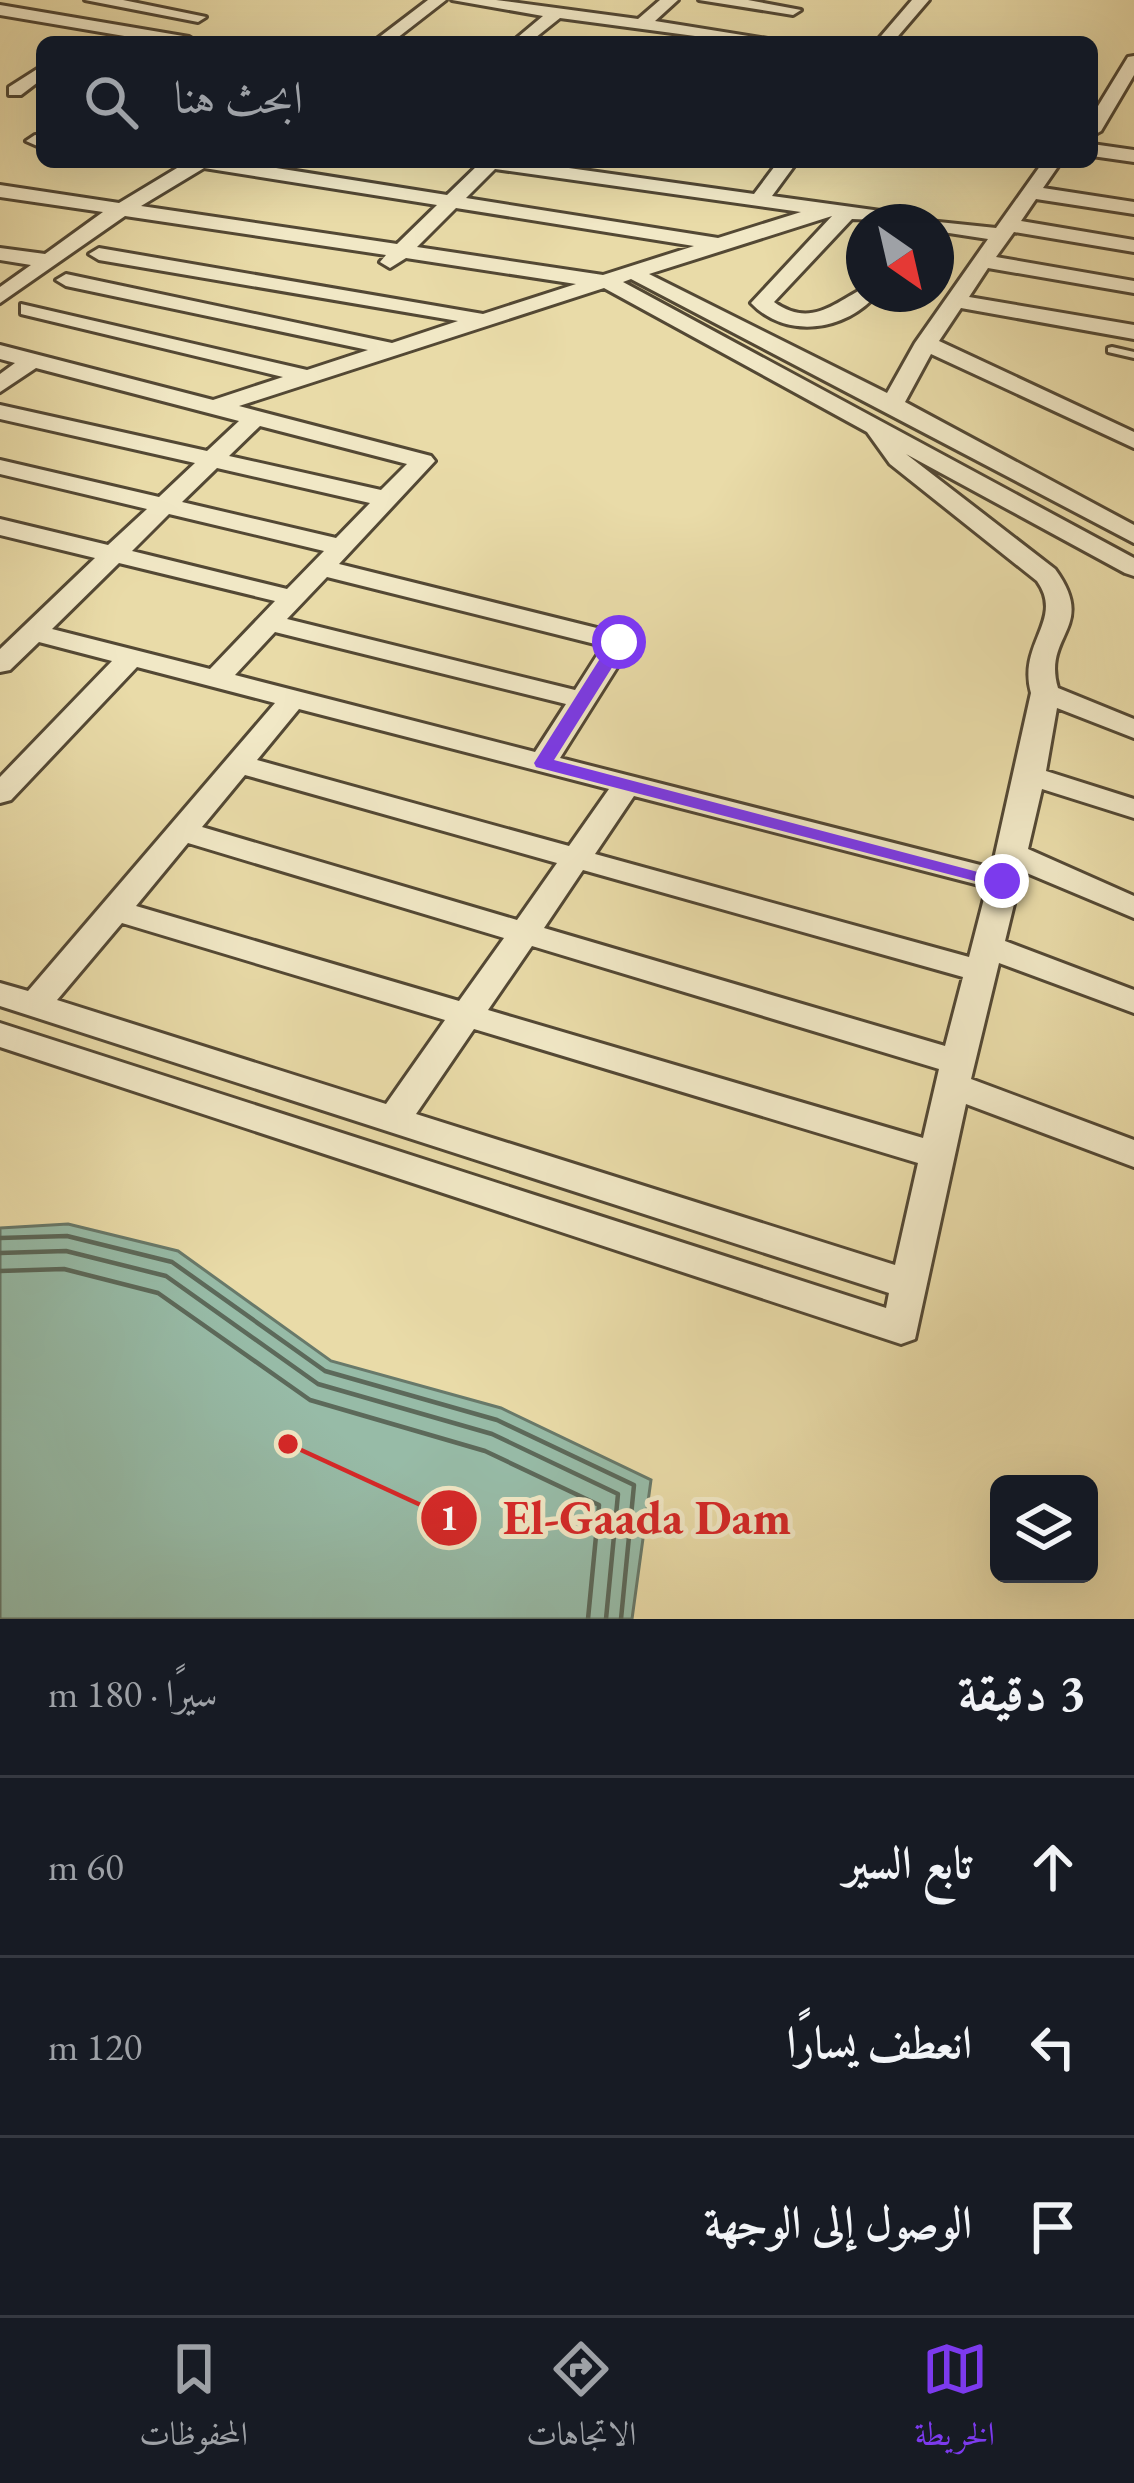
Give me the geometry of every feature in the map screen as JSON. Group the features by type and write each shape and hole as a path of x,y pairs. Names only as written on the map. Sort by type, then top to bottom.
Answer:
{"street":[{"path":"0,10 20,0"},
{"path":"95,0 198,17"},
{"path":"153,10 171,0"},
{"path":"389,36 438,0"},
{"path":"460,0 534,4 556,13 647,31 706,36"},
{"path":"647,31 670,0"},
{"path":"707,0 798,5"},
{"path":"889,36 921,0"},
{"path":"769,36 798,5"},
{"path":"0,10 154,36"},
{"path":"527,36 556,13"},
{"path":"1098,123 1126,87 1134,61"},
{"path":"36,75 15,94 36,97"},
{"path":"1098,151 1134,156"},
{"path":"0,296 49,261 129,217 193,168"},
{"path":"232,168 722,244"},
{"path":"395,257 484,168"},
{"path":"532,168 846,212"},
{"path":"759,200 783,168"},
{"path":"891,407 926,343 1048,168"},
{"path":"0,191 311,251 608,282 1134,568"},
{"path":"1031,192 1134,208"},
{"path":"0,202 395,257 571,289"},
{"path":"217,406 571,289 608,282 837,211"},
{"path":"837,211 762,303 793,317 829,320 850,312"},
{"path":"129,217 99,254 22,315 302,375"},
{"path":"954,226 1134,246"},
{"path":"200,350 311,251"},
{"path":"0,254 49,261"},
{"path":"99,254 481,319"},
{"path":"982,261 1134,287"},
{"path":"634,274 947,432 1134,536"},
{"path":"66,280 390,348"},
{"path":"955,301 1134,332"},
{"path":"926,343 1134,441"},
{"path":"0,352 423,460 216,679"},
{"path":"0,385 32,360"},
{"path":"0,412 387,499"},
{"path":"0,664 257,416"},
{"path":"0,1035 901,1328 955,1074 1031,776 1045,693 1038,668 1061,610 1059,593 1046,575 898,459 878,431"},
{"path":"0,467 341,547"},
{"path":"0,552 11,530 293,598"},
{"path":"322,568 619,642 543,763"},
{"path":"270,623 583,700"},
{"path":"33,632 627,785 1006,867 1134,908"},
{"path":"0,794 131,657"},
{"path":"1045,693 1134,729"},
{"path":"35,1005 292,699"},
{"path":"238,764 576,858 983,958 1134,1002"},
{"path":"1031,776 1134,809"},
{"path":"395,1118 627,785"},
{"path":"182,830 524,933 955,1074 1134,1154"},
{"path":"115,910 938,1156"},
{"path":"0,994 910,1285"}],"lane":[{"path":"1112,350 1134,355"}],"water":[{"path":"68,1224 178,1251 331,1361 501,1408 651,1480 632,1619 0,1619 0,1228"}],"place":[{"name":"El-Gaada Dam","path":"288,1444"}],"route":[{"path":"619,642 543,763 1002,881"}]}
